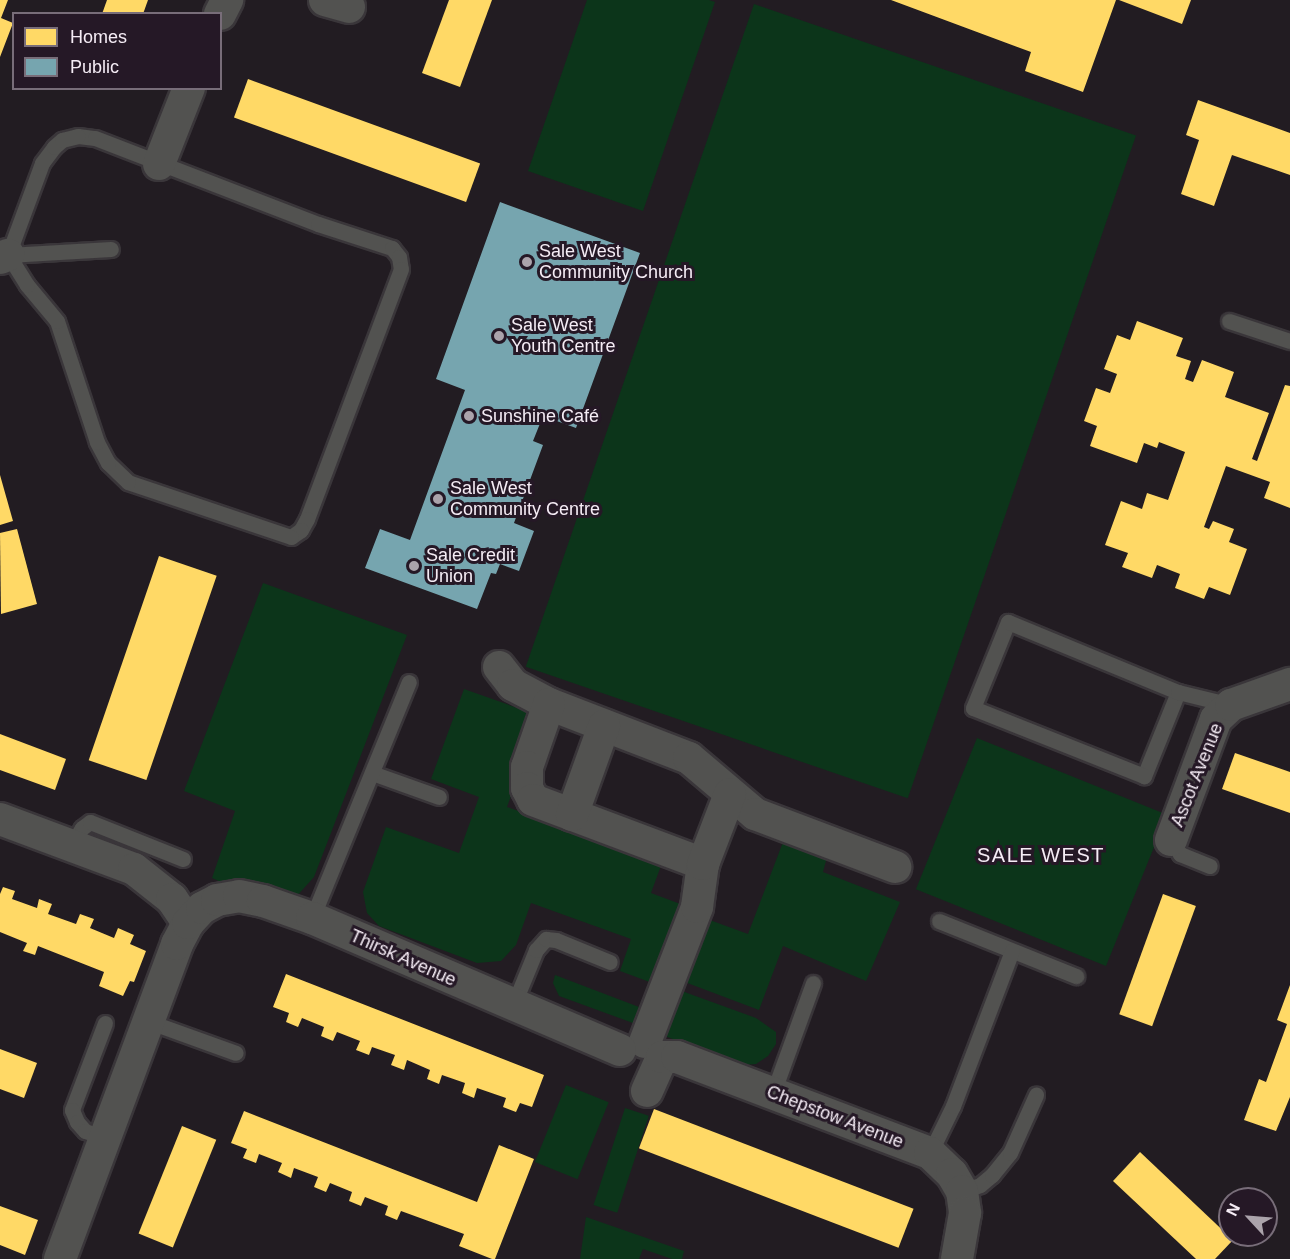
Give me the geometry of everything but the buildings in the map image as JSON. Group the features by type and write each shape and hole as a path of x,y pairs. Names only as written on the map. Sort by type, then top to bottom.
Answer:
{"street":[{"path":"159,164 188,90"},
{"path":"499,667 513,685 549,704 689,758 755,814 895,867"},
{"name":"Ascot Avenue","path":"1171,840 1216,719 1230,705 1290,684"},
{"path":"549,704 527,767 527,788 532,800 703,864 730,794"},
{"path":"572,815 604,726"},
{"path":"0,819 134,869 172,899 188,923"},
{"name":"Thirsk Avenue","path":"60,1259 150,1022 177,944 188,923 202,908 218,900 239,896 263,901 312,918 513,1006 633,1046 696,906 703,864"},
{"name":"Chepstow Avenue","path":"647,1091 662,1057 676,1057 930,1153 952,1174 962,1191"},
{"path":"957,1259 965,1213 962,1191"}],"lane":[{"path":"78,136 95,138 318,224 392,248 399,257 401,269 308,519 301,530 291,537 213,513 128,482 118,475 108,463 97,442 57,321 4,257 42,163 62,140 78,136"},
{"path":"4,257 111,249"},
{"path":"1228,321 1290,341"},
{"path":"1178,692 1144,776 973,708 1008,622 1178,692 1230,705"},
{"path":"312,918 409,682"},
{"path":"372,773 439,797"},
{"path":"71,846 82,828 90,822 183,859"},
{"path":"1171,840 1180,854 1210,866"},
{"path":"939,921 1076,976"},
{"path":"513,1006 536,950 546,939 556,940 610,962"},
{"path":"930,1153 953,1106 1012,951"},
{"path":"773,1093 813,983"},
{"path":"150,1022 236,1053"},
{"path":"105,1023 72,1110 76,1122 85,1131 105,1138"},
{"path":"962,1191 980,1185 992,1175 1010,1153 1036,1095"}],"green space":[{"path":"587,0 709,0 715,2 643,211 528,171"},
{"path":"754,4 1136,136 908,798 526,667"},
{"path":"263,583 407,635 314,877 296,897 237,889 212,878 235,811 184,791"},
{"path":"464,689 540,716 507,807 662,863 651,893 683,905 655,984 620,971 631,939 531,903 516,945 501,961 477,963 379,926 367,913 363,892 386,827 459,853 479,797 431,779"},
{"path":"977,738 1167,815 1106,966 916,889"},
{"path":"783,842 827,857 823,872 900,902 866,981 783,946 759,1010 682,981 707,919 748,934"},
{"path":"555,975 639,1007 633,1023 559,996 553,983"},
{"path":"679,990 756,1018 776,1032 776,1044 768,1056 756,1064 743,1065 662,1035"},
{"path":"566,1085 609,1102 578,1179 535,1162"},
{"path":"625,1108 649,1116 617,1213 593,1205"},
{"path":"586,1217 684,1251 682,1259 672,1259 643,1249 639,1259 580,1259"}],"place":[{"name":"Sale West Community Church","path":"527,262"},
{"name":"Sale West Youth Centre","path":"499,336"},
{"name":"Sunshine Café","path":"469,416"},
{"name":"Sale West Community Centre","path":"438,499"},
{"name":"Sale Credit Union","path":"414,566"}],"district":[{"name":"SALE WEST","path":"1041,855"}]}
